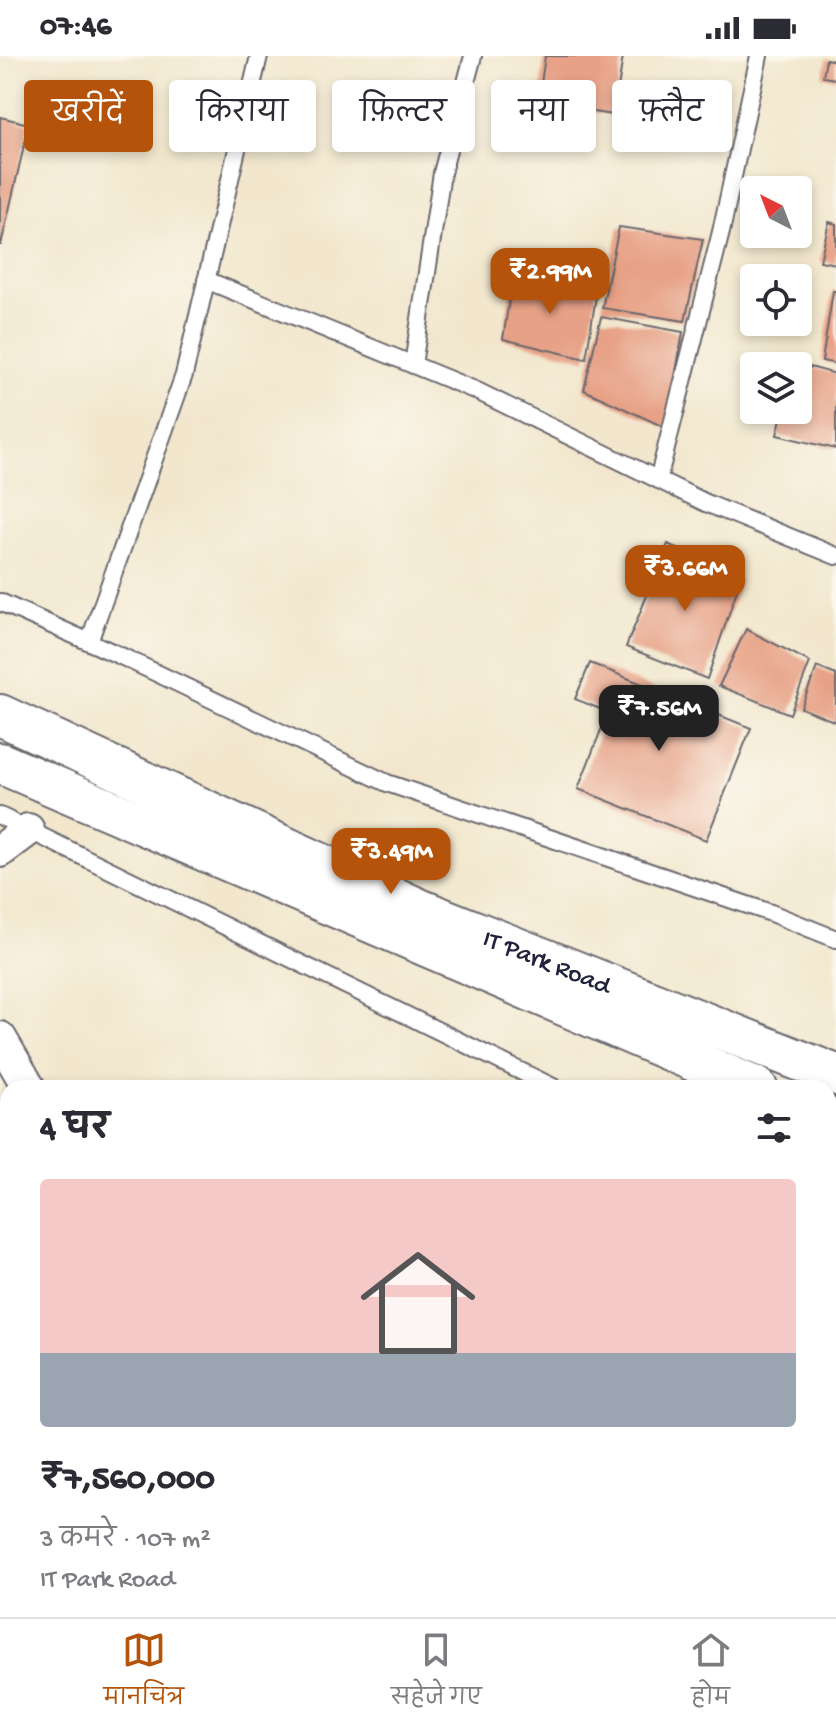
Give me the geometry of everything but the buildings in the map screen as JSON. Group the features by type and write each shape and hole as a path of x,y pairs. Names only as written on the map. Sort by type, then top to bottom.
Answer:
{"street":[{"name":"IT Park Road","path":"0,715 419,909 836,1075"},
{"name":"IT Park Road","path":"0,763 738,1080"},
{"path":"0,851 14,823"},
{"path":"0,1038 24,1080"}],"lane":[{"path":"89,642 184,375 259,56"},
{"path":"413,365 442,173 473,56"},
{"path":"658,480 721,232 759,56"},
{"path":"206,280 477,391 706,503 836,556"},
{"path":"0,602 387,783 771,913 836,939"},
{"path":"14,823 539,1080"}]}
